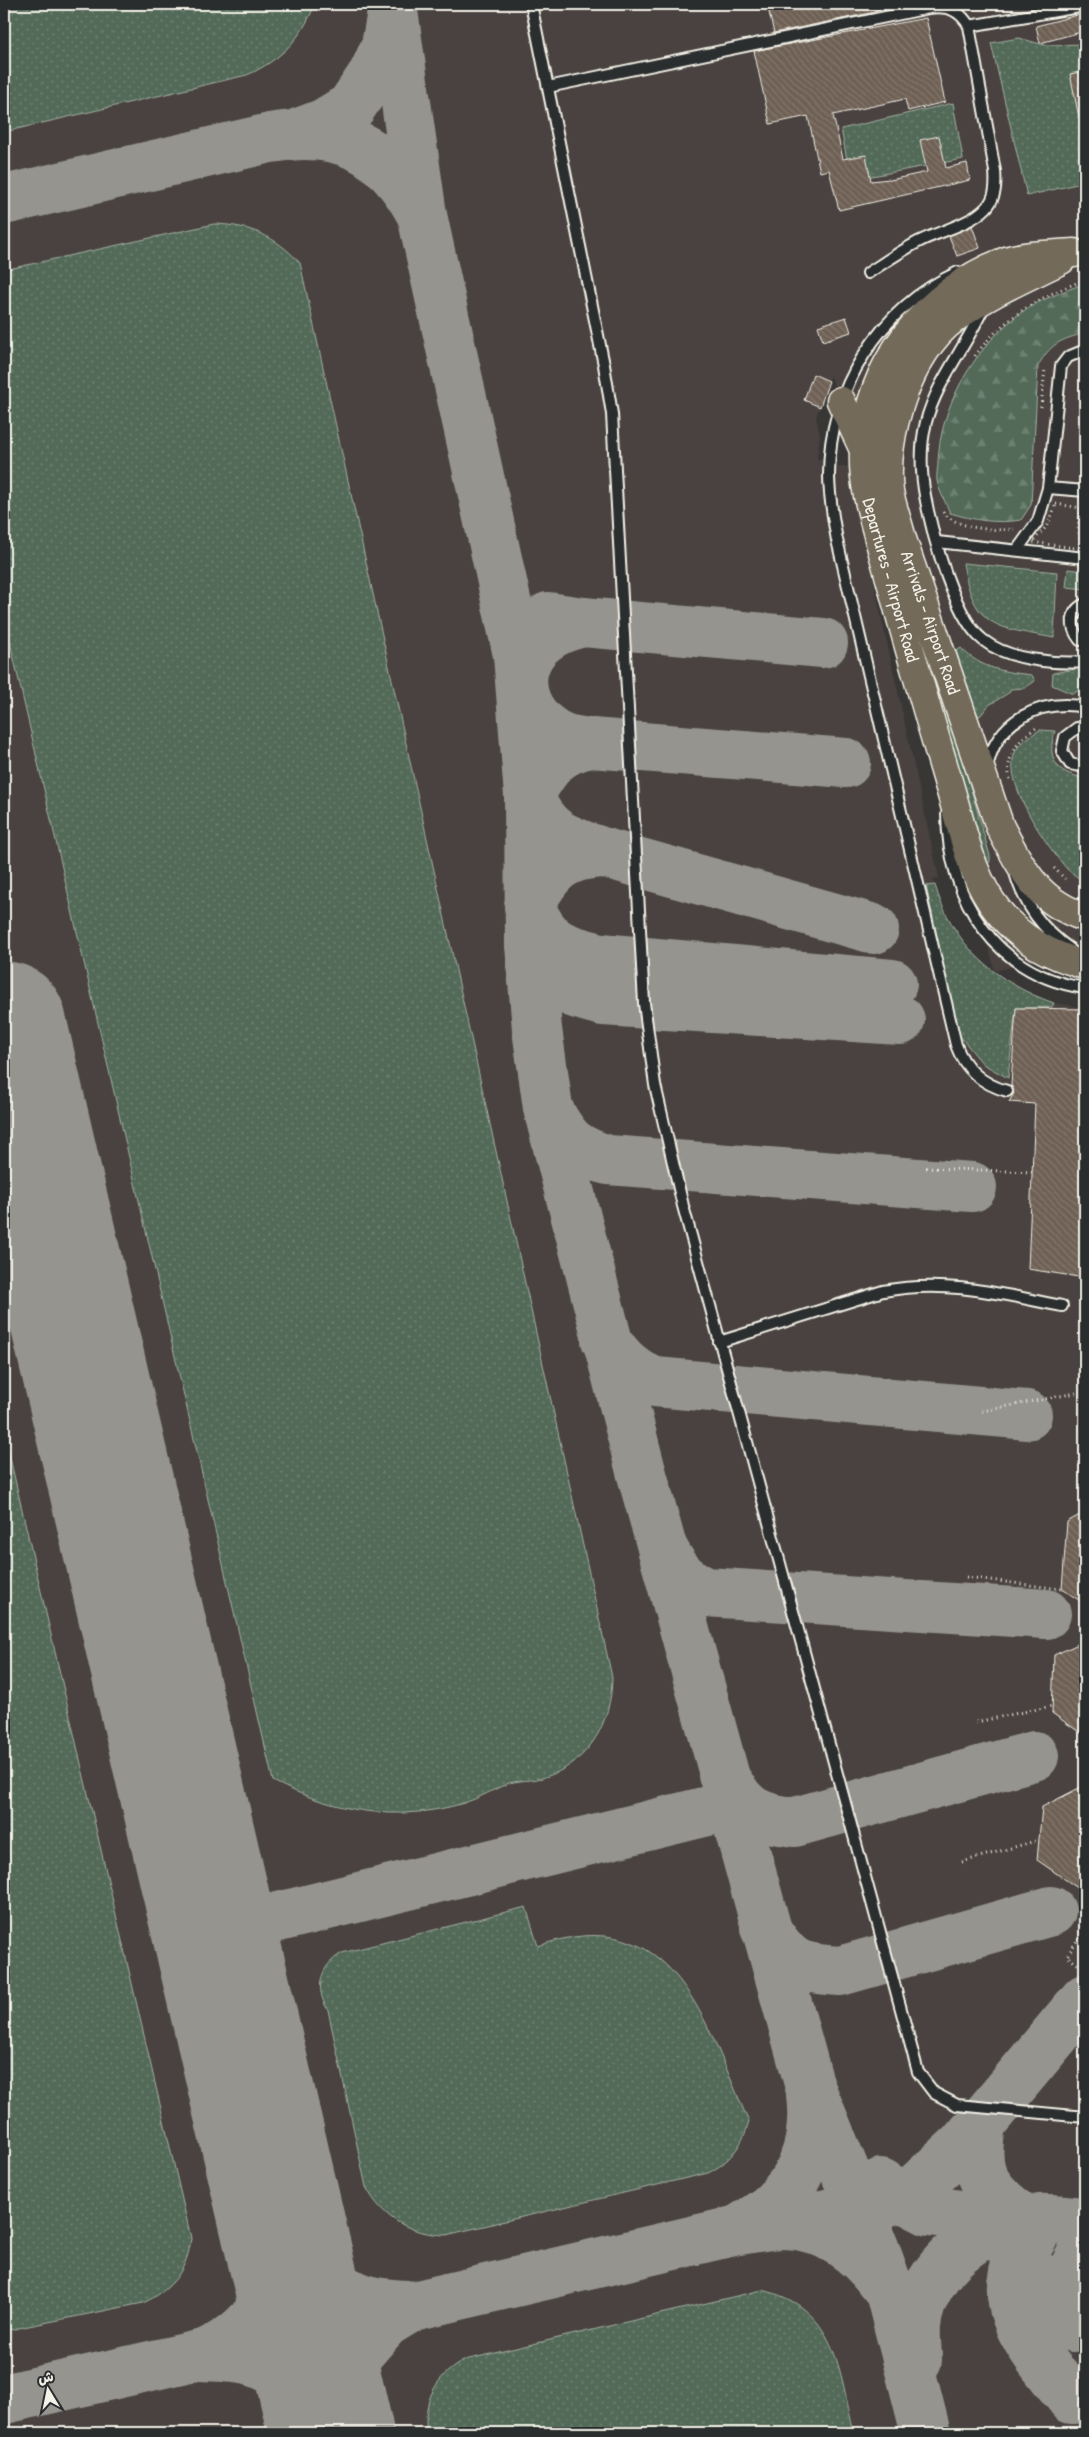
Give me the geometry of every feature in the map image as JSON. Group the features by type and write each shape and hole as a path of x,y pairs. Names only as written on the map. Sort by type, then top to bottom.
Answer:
{"main road":[{"name":"Departures - Airport Road","path":"1080,252 1028,257 1005,262 954,288 929,308 899,343 874,401 864,450 870,503 949,786 962,865 999,912 1026,940 1056,957 1085,965"},
{"name":"Arrivals - Airport Road","path":"1080,252 988,296 953,319 941,330 914,368 894,424 888,458 889,491 902,539 998,786 1000,827 1022,869 1048,900 1085,917"},
{"path":"841,401 864,450"}],"lane":[{"path":"531,4 612,414 643,987 649,1044 664,1126 719,1342 918,2072 934,2093 957,2105 1085,2117"},
{"path":"548,87 938,6 957,12 969,26 995,171 994,195 979,214 917,243 868,273"},
{"path":"969,26 1085,6"},
{"path":"1005,262 989,263 958,272 926,290 894,317 868,348 848,382 835,420 830,459 830,495 833,518 956,1045 963,1061 975,1075 984,1082 1007,1091"},
{"path":"988,296 969,337 934,398 926,422 922,447 922,472 937,542 957,605 974,632 983,640 1016,656 1085,662"},
{"path":"1018,550 1038,521 1048,488 1061,366 1068,357 1085,350"},
{"path":"1048,488 1085,491"},
{"path":"937,542 1085,558"},
{"path":"1080,640 1072,626 1073,618 1076,611 1085,604"},
{"path":"998,786 986,777 992,751 998,739 1015,719 1027,712 1053,705 1085,707"},
{"path":"1077,728 1065,737 1062,751 1070,764 1085,767"},
{"path":"1000,827 1020,890 1034,916 1057,940 1085,956"},
{"path":"962,865 966,905 989,936 1003,950 1035,972 1055,980 1085,988"},
{"path":"719,1342 906,1287 959,1287 1062,1306"}],"path":[{"path":"974,359 990,338 1016,314 1052,293 1085,280"},
{"path":"1040,416 1043,378 1047,363"},
{"path":"1056,504 1082,508 1079,536 1082,548 1032,542 1048,525 1056,504"},
{"path":"940,507 949,519 962,526 1018,528"},
{"path":"1079,536 1085,535"},
{"path":"998,786 1008,772 1009,763 1016,746 1030,732 1044,724"},
{"path":"1050,864 1069,883"},
{"path":"926,1168 1032,1172"},
{"path":"982,1411 1076,1393"},
{"path":"966,1577 1062,1588"},
{"path":"976,1722 1052,1706"},
{"path":"962,1862 1039,1840"},
{"path":"1085,1929 1067,1956 1085,1970"}],"shaded area":[{"path":"4,4 1085,4 1085,953 1070,952 995,971 831,375 816,417 820,435 817,459 837,459 838,467 848,466 939,878 933,879 940,904 966,945 978,959 1003,980 1054,1003 1085,1008 1085,2433 4,2433"}],"green space":[{"path":"4,4 315,4 304,27 289,47 270,62 247,75 4,132"},
{"path":"1019,38 1044,45 1085,44 1085,182 1027,196 991,43"},
{"path":"953,103 963,159 851,180 841,129"},
{"path":"214,224 239,227 261,234 281,246 300,263 612,1677 608,1710 602,1726 594,1740 572,1763 558,1772 542,1778 509,1783 470,1801 439,1809 390,1813 342,1807 296,1792 273,1781 4,616 4,270"},
{"path":"1085,283 1085,333 1063,340 1052,347 1038,366 1031,505 1021,520 1003,522 985,521 950,513 938,485 937,474 940,441 945,421 961,382 985,348 1014,318 1039,302"},
{"path":"963,563 1057,572 1054,638 1003,627 981,613 968,585"},
{"path":"1068,569 1085,571 1085,589 1066,587"},
{"path":"923,646 927,648 959,746 990,856 990,862 987,865"},
{"path":"961,648 985,665 1003,671 1032,675 1035,681 1025,688 1010,689 1010,692 989,705 980,716 975,714 956,651"},
{"path":"1081,668 1079,690 1073,694 1052,685 1053,673"},
{"path":"1040,730 1055,731 1052,749 1053,757 1060,768 1067,773 1085,778 1085,882 1067,869 1048,845 1028,812 1014,778 1013,763 1016,750 1030,736"},
{"path":"935,885 953,926 979,959 1013,984 1033,995 1054,1003 1052,1007 1016,1008 1008,1078 983,1064 959,1035 926,886"},
{"path":"4,1432 191,2238 186,2259 177,2277 162,2292 143,2303 4,2331"},
{"path":"526,1907 538,1946 585,1936 623,1939 654,1955 679,1979 699,2011 717,2046 749,2122 746,2131 739,2146 729,2158 708,2173 446,2235 421,2232 409,2228 389,2216 366,2187 328,2010 321,1994 320,1986 324,1971 342,1953"},
{"path":"762,2290 787,2298 806,2311 820,2326 830,2344 838,2365 854,2433 427,2433 427,2410 433,2390 446,2373 465,2360"}],"building":[{"path":"767,4 878,4 880,11 774,33"},
{"path":"1085,13 1085,31 1040,43 1036,26"},
{"path":"926,18 945,102 908,111 905,99 833,115 843,159 866,155 871,181 890,180 927,172 920,140 939,136 946,168 967,163 970,180 839,210 829,170 820,172 808,116 770,124 754,51"},
{"path":"1085,71 1085,116 1079,117 1070,74"},
{"path":"972,226 980,248 957,256 949,236"},
{"path":"846,317 851,332 823,341 818,326"},
{"path":"813,374 829,381 820,407 804,400"},
{"path":"1016,1008 1085,1009 1085,1278 1028,1269 1035,1104 1009,1102 1014,1093 1011,1085"},
{"path":"1085,1512 1085,1604 1062,1589 1067,1522"},
{"path":"1085,1641 1085,1736 1052,1713 1054,1655"},
{"path":"1085,1785 1085,1893 1037,1860 1042,1807"}],"taxiway":[{"path":"392,4 422,215 518,655 529,796 530,945 537,1029 548,1108 641,1471 810,2087 860,2208 890,2292 926,2433"},
{"path":"299,133 323,124 351,107 374,73 386,46 391,18"},
{"path":"4,200 270,138 296,135 319,136 341,140 360,147 377,158 393,173 421,213"},
{"path":"548,617 583,622 823,643"},
{"path":"583,622 555,632 537,645 528,659 523,673 523,688 526,702 534,716 546,728 561,737 591,743 846,763"},
{"path":"591,743 579,746 560,755 546,768 529,796 542,820 559,835 605,853 874,929"},
{"path":"605,853 578,857 558,866 543,883 529,906 542,930 565,948 601,958 892,984"},
{"path":"530,945 544,970 557,984 575,993 603,1001 900,1020"},
{"path":"549,1111 572,1143 587,1152 608,1160 972,1187"},
{"path":"606,1340 627,1365 655,1382 1027,1415"},
{"path":"662,1547 680,1574 691,1584 706,1592 1046,1614"},
{"path":"723,1775 737,1797 752,1810 770,1818 795,1822 1034,1756"},
{"path":"214,1933 732,1805"},
{"path":"765,1928 781,1950 795,1962 803,1966 840,1971 1051,1911"},
{"path":"827,2214 870,2207 902,2197 913,2191 962,2146 1085,1999"},
{"path":"738,2230 774,2205 794,2181 801,2168 810,2140 812,2125 811,2095"},
{"path":"982,2120 978,2151 982,2174 987,2185 995,2195 1018,2215"},
{"path":"262,2136 283,2213 293,2236 306,2257 323,2276 344,2291 375,2302 406,2305"},
{"path":"881,2183 902,2197 929,2211 954,2214 991,2229 1020,2254 1013,2275 1012,2296 1016,2314 1034,2350 1072,2399"},
{"path":"917,2360 916,2326 921,2305 930,2285 943,2267 959,2251 977,2238 997,2228 1018,2221 1056,2219 1085,2222"},
{"path":"337,2433 335,2412 352,2361 385,2323 413,2306 738,2230 779,2224 815,2229 841,2242 865,2261 884,2284"},
{"path":"283,2228 277,2270 263,2306 252,2321 238,2334 200,2356 244,2359 270,2368 301,2391 309,2400 328,2433"},
{"path":"1033,2237 1020,2254 1073,2327 1068,2287 1078,2260 1085,2250"},
{"path":"4,2399 403,2309"}],"runway":[{"path":"4,1024 331,2433"}]}
